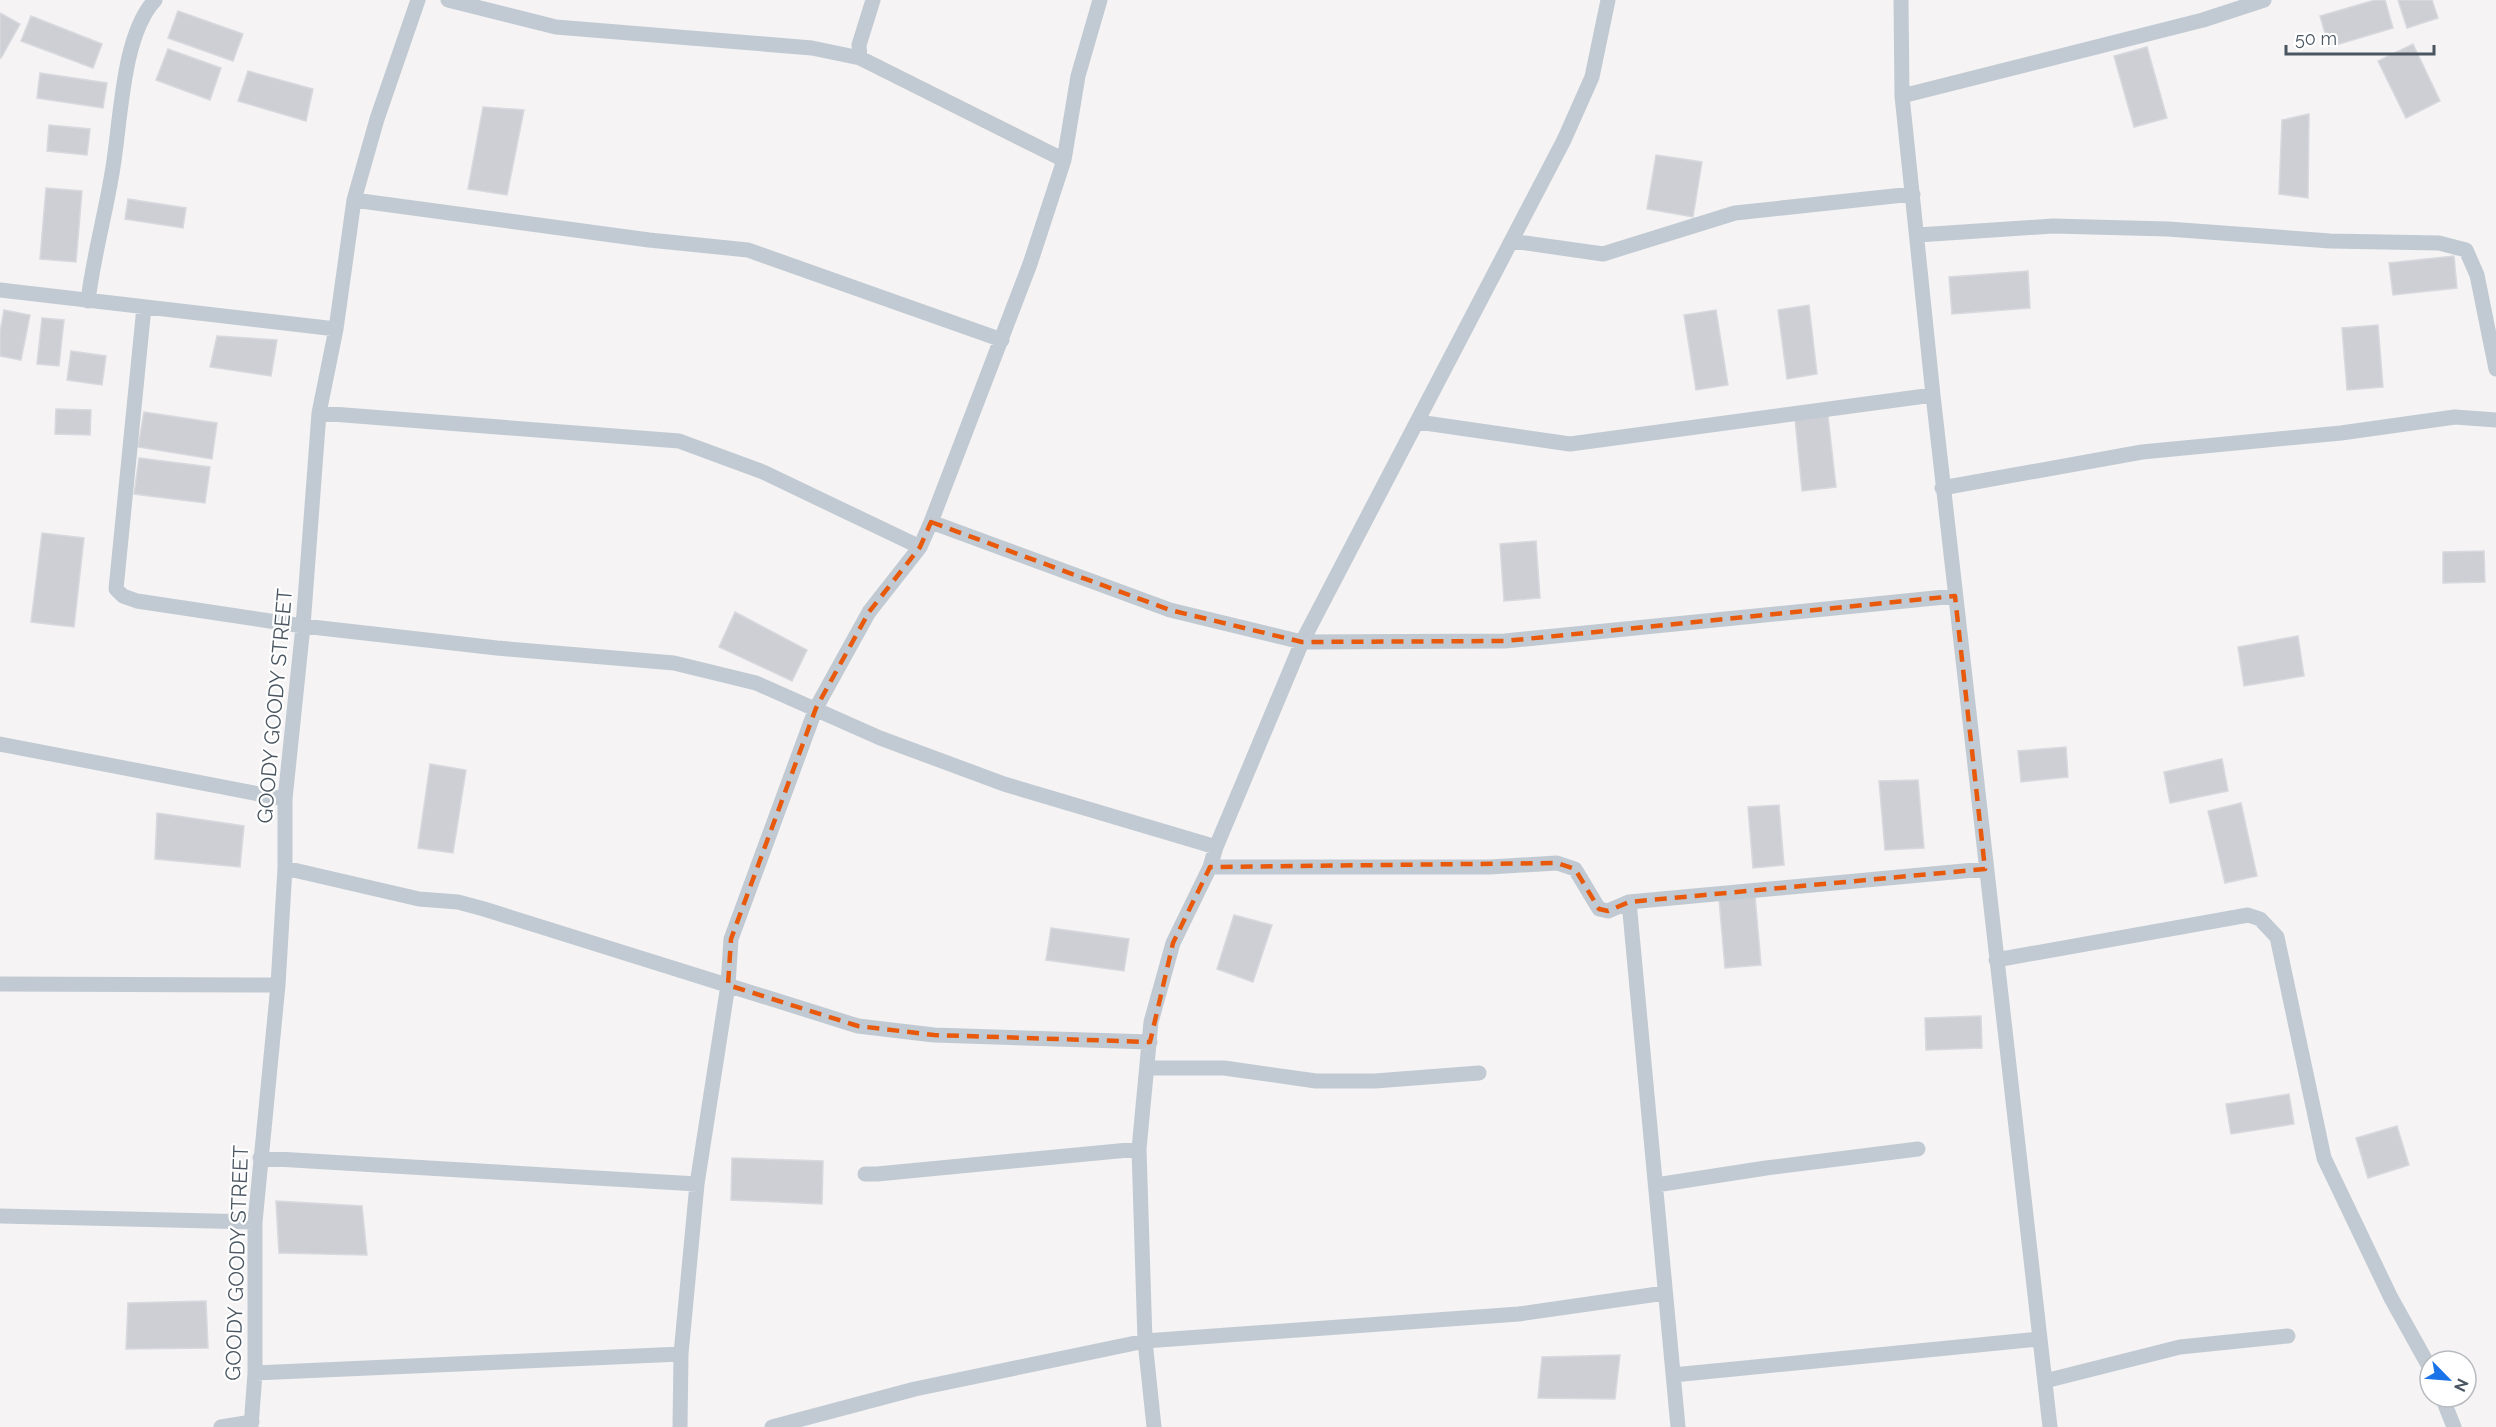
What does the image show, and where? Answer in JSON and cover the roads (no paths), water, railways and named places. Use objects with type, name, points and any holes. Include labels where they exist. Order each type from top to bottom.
[{"type":"street","points":[[88,301],[91,274],[112,174],[129,56],[137,28],[155,0]]},
{"type":"street","name":"GOODY GOODY STREET","points":[[251,1425],[255,1373],[255,1222],[278,985],[285,868],[285,799],[303,626],[319,413],[336,329],[354,200],[377,119],[418,0]]},
{"type":"street","points":[[448,0],[556,27],[812,48],[860,58],[1064,160]]},
{"type":"street","points":[[860,58],[859,45],[873,0]]},
{"type":"street","points":[[680,1427],[681,1354],[697,1184],[728,985],[731,939],[816,708],[869,612],[920,547],[931,522],[1030,264],[1064,160],[1078,75],[1100,0]]},
{"type":"street","points":[[1154,1427],[1145,1341],[1139,1149],[1151,1022],[1173,943],[1210,867],[1216,847],[1302,642],[1564,140],[1592,77],[1608,0]]},
{"type":"street","points":[[1901,0],[1902,96],[1918,235],[1932,395],[2050,1427]]},
{"type":"street","points":[[1902,96],[2203,20],[2264,0]]},
{"type":"street","points":[[1512,241],[1603,254],[1735,213],[1913,194]]},
{"type":"street","points":[[354,200],[649,240],[748,250],[1002,340]]},
{"type":"street","points":[[1918,235],[2053,226],[2168,229],[2330,241],[2439,243],[2455,246],[2466,250],[2477,276],[2496,369]]},
{"type":"street","points":[[0,290],[336,329]]},
{"type":"street","points":[[144,307],[116,589],[123,596],[137,601],[303,626],[497,648],[674,663],[756,683],[880,738],[1004,784],[1216,847]]},
{"type":"street","points":[[1418,422],[1570,444],[1932,395]]},
{"type":"street","points":[[319,413],[679,441],[763,472],[920,547]]},
{"type":"street","points":[[1942,488],[2142,452],[2341,433],[2455,417],[2496,420]]},
{"type":"street","points":[[931,522],[1170,610],[1302,642],[1506,640],[1955,596]]},
{"type":"street","points":[[0,744],[285,799]]},
{"type":"street","points":[[1210,867],[1490,867],[1557,862],[1575,869],[1599,909],[1608,910],[1629,902],[1985,869]]},
{"type":"street","points":[[285,868],[419,899],[459,902],[858,1026],[934,1035],[1150,1042]]},
{"type":"street","points":[[1629,902],[1678,1427]]},
{"type":"street","points":[[1996,960],[2248,915],[2260,919],[2277,937],[2324,1158],[2391,1298],[2419,1349]]},
{"type":"street","points":[[0,984],[278,985]]},
{"type":"street","points":[[1147,1068],[1224,1068],[1316,1081],[1375,1081],[1479,1073]]},
{"type":"street","points":[[865,1174],[1139,1149]]},
{"type":"street","points":[[1656,1185],[1766,1168],[1918,1149]]},
{"type":"street","points":[[260,1158],[697,1184]]},
{"type":"street","points":[[0,1216],[255,1222]]},
{"type":"street","points":[[772,1427],[915,1389],[1145,1341],[1519,1314],[1665,1293]]},
{"type":"street","points":[[2045,1381],[2180,1347],[2288,1336]]},
{"type":"street","points":[[1673,1376],[2040,1339]]},
{"type":"street","points":[[255,1373],[681,1354]]},
{"type":"street","points":[[2447,1409],[2454,1427]]},
{"type":"street","points":[[221,1427],[251,1425]]}]
